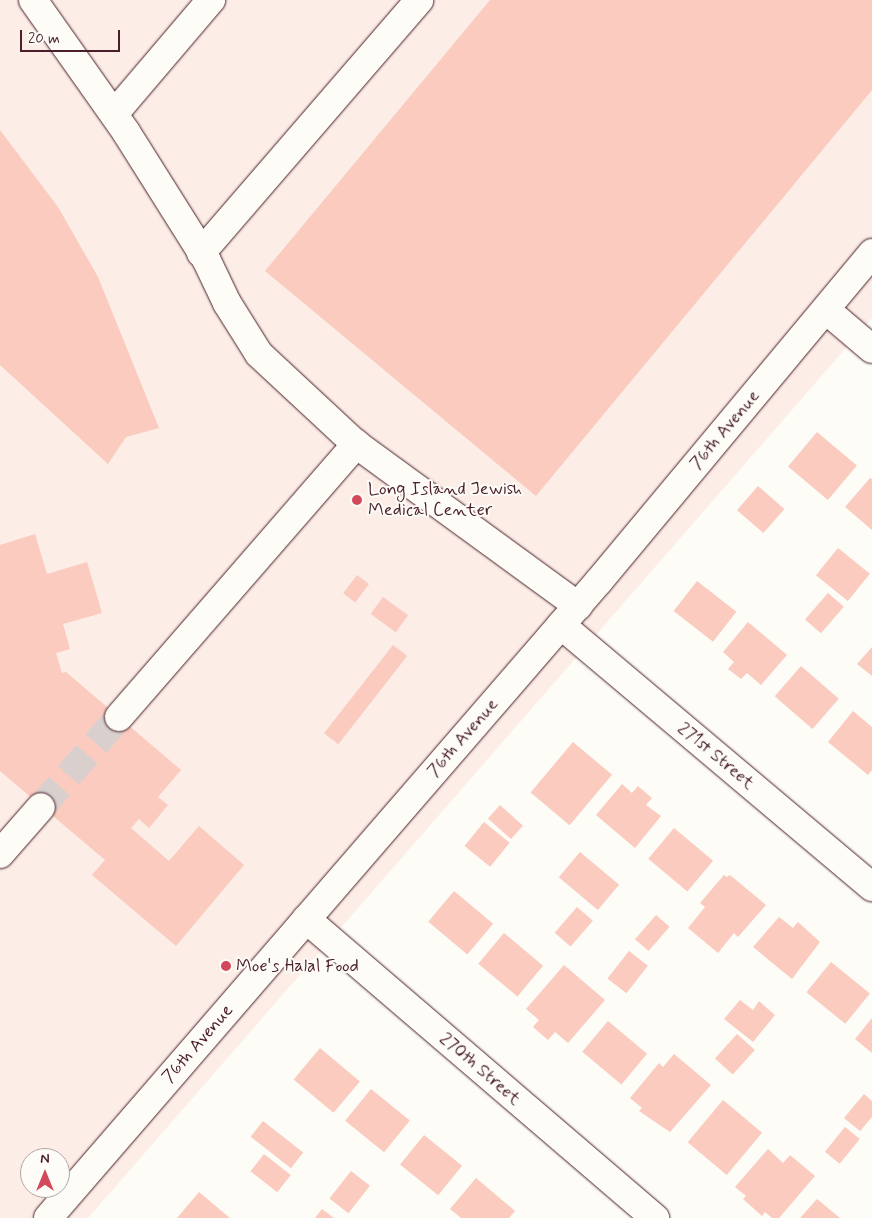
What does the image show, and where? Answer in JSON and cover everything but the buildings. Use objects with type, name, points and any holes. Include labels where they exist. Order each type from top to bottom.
[{"type":"street","name":"271st Street","points":[[34,0],[114,114],[201,253],[259,354],[356,444],[569,615],[872,886]]},
{"type":"street","points":[[114,114],[211,0]]},
{"type":"street","points":[[201,253],[419,0]]},
{"type":"street","name":"76th Avenue","points":[[48,1218],[569,615],[872,253]]},
{"type":"street","points":[[826,310],[872,349]]},
{"type":"street","points":[[119,717],[356,444]]},
{"type":"street","points":[[0,854],[41,807]]},
{"type":"street","name":"270th Street","points":[[306,920],[655,1218]]},
{"type":"shaded area","name":"Long Island Jewish Medical Center","points":[[0,0],[872,0],[872,318],[88,1218],[0,1218]]},
{"type":"tunnel","points":[[41,807],[119,717]]},
{"type":"place","name":"Long Island Jewish Medical Center","points":[[357,500]]},
{"type":"place","name":"Moe's Halal Food","points":[[226,966]]}]
